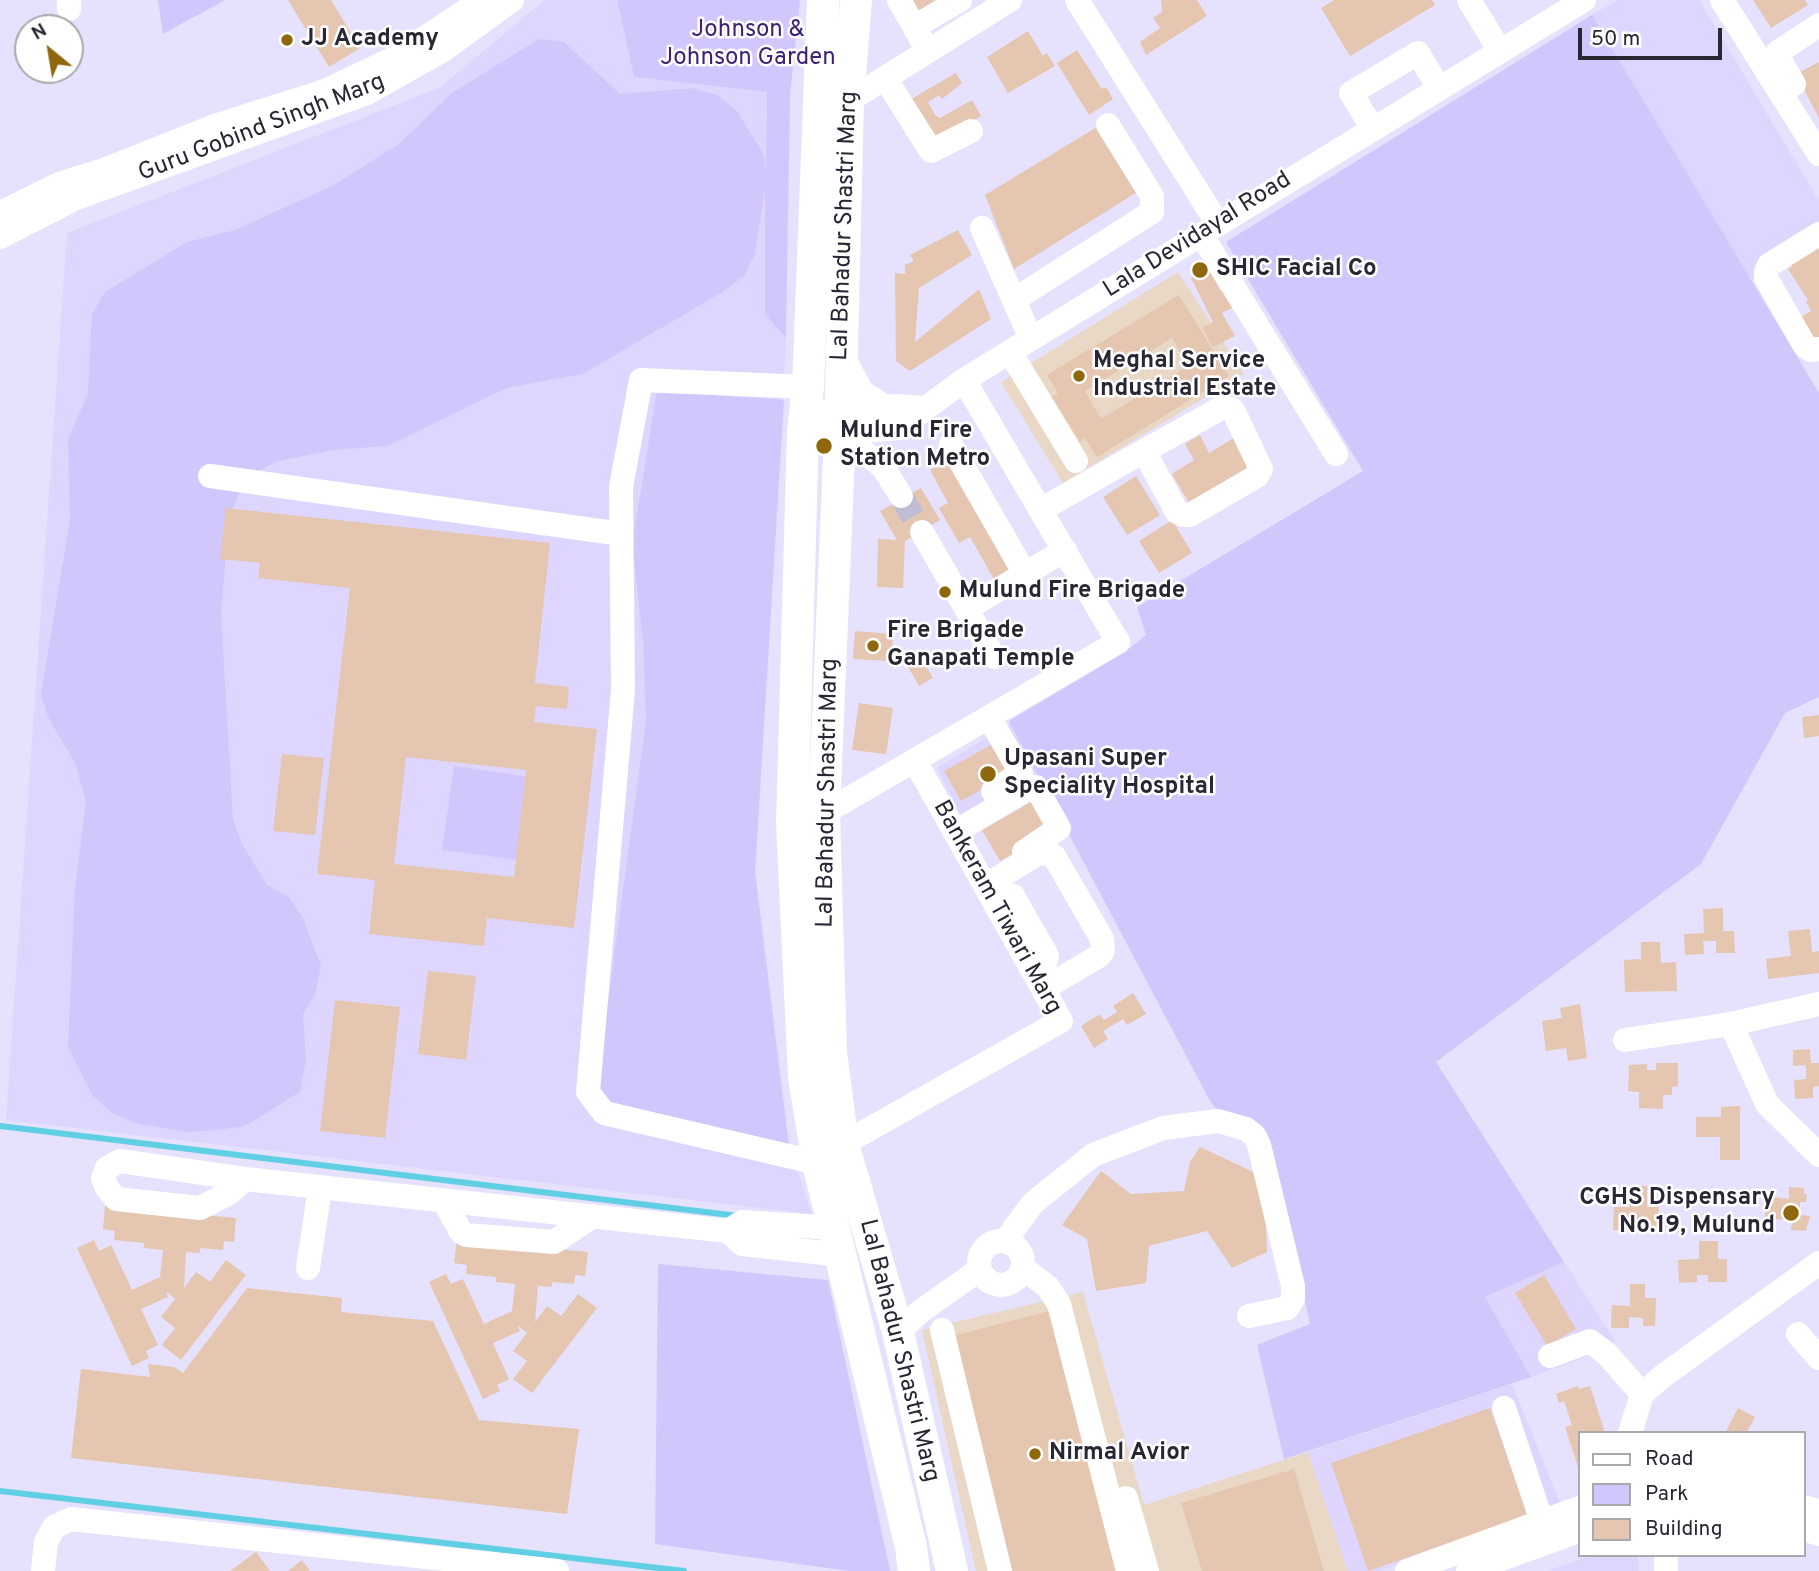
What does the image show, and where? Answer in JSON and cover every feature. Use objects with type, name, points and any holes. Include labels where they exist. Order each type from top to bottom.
[{"type":"main road","name":"Lal Bahadur Shastri Marg","points":[[823,0],[805,411],[792,824],[804,1077],[818,1163],[911,1547],[914,1571]]},
{"type":"main road","name":"Lal Bahadur Shastri Marg","points":[[856,0],[848,101],[842,362],[824,813],[831,1052],[843,1143],[898,1332],[952,1571]]},
{"type":"main road","points":[[842,362],[859,395],[878,407]]},
{"type":"street","name":"Guru Gobind Singh Marg","points":[[0,237],[67,192],[215,126],[325,91],[394,58],[482,0]]},
{"type":"street","name":"Guru Gobind Singh Marg","points":[[0,213],[367,93],[443,50],[512,0]]},
{"type":"street","points":[[899,0],[928,51]]},
{"type":"street","points":[[914,27],[960,0]]},
{"type":"street","points":[[848,101],[1010,0]]},
{"type":"street","points":[[1077,0],[1336,454]]},
{"type":"street","points":[[1469,0],[1500,51]]},
{"type":"street","name":"Lala Devidayal Road","points":[[621,534],[621,487],[640,380],[805,411],[840,421],[899,428],[964,380],[1584,0]]},
{"type":"street","points":[[1722,0],[1783,82],[1816,136]]},
{"type":"street","points":[[1783,82],[1778,52],[1819,25]]},
{"type":"street","points":[[1373,129],[1351,93],[1418,53],[1439,89]]},
{"type":"street","points":[[885,78],[931,151],[971,131]]},
{"type":"street","points":[[1014,300],[1152,212],[1152,197],[1108,125]]},
{"type":"street","points":[[982,228],[1014,300],[1021,345],[1076,460]]},
{"type":"street","points":[[1819,234],[1769,265],[1766,271],[1766,278],[1805,346],[1811,350],[1819,349]]},
{"type":"street","points":[[792,824],[824,813],[927,763],[1118,642],[964,380]]},
{"type":"street","points":[[901,496],[884,467],[840,421],[878,407],[923,408]]},
{"type":"street","points":[[1042,509],[1144,451],[1223,407],[1229,407],[1261,469],[1246,482],[1190,514],[1183,515],[1177,512],[1144,451]]},
{"type":"street","points":[[951,445],[1025,573]]},
{"type":"street","points":[[209,476],[621,534],[623,690],[588,1093],[604,1113],[818,1163]]},
{"type":"street","points":[[922,532],[994,657]]},
{"type":"street","points":[[966,609],[1065,550]]},
{"type":"street","points":[[955,822],[1021,773],[993,723]]},
{"type":"street","name":"Bankeram Tiwari Marg","points":[[843,1143],[1061,1021],[1041,978],[955,822],[927,763]]},
{"type":"street","points":[[955,822],[1034,787],[1038,789],[1059,825],[1057,832],[989,887]]},
{"type":"street","points":[[989,887],[1037,855],[1049,853],[1054,856],[1102,939],[1102,951],[1041,978]]},
{"type":"street","points":[[1625,1040],[1731,1024],[1819,1004]]},
{"type":"street","points":[[1731,1024],[1767,1104],[1819,1155]]},
{"type":"street","points":[[1005,1241],[1033,1203],[1093,1155],[1163,1128],[1218,1121],[1237,1126],[1254,1135],[1259,1145],[1293,1286],[1293,1299],[1287,1308],[1249,1317]]},
{"type":"street","points":[[245,1179],[231,1192],[200,1208],[117,1199],[107,1188],[103,1178],[107,1168],[120,1161],[320,1188],[728,1231],[742,1244],[838,1242]]},
{"type":"street","points":[[308,1268],[320,1188]]},
{"type":"street","points":[[1005,1241],[1018,1248],[1024,1261],[1015,1280],[1002,1286],[988,1281],[979,1270],[978,1262],[984,1248],[1005,1241]]},
{"type":"street","points":[[1631,1431],[1642,1394],[1819,1263]]},
{"type":"street","points":[[1023,1268],[1048,1287],[1059,1304],[1128,1571]]},
{"type":"street","points":[[898,1332],[921,1311],[979,1270]]},
{"type":"street","points":[[942,1331],[1000,1571]]},
{"type":"street","points":[[1798,1334],[1819,1358]]},
{"type":"street","points":[[1550,1356],[1590,1341],[1607,1354],[1642,1394]]},
{"type":"street","points":[[1504,1408],[1542,1522]]},
{"type":"street","points":[[1103,1475],[1125,1497],[1147,1571]]},
{"type":"street","points":[[1407,1571],[1577,1509]]},
{"type":"street","points":[[43,1571],[46,1542],[54,1527],[71,1519],[440,1564],[558,1571]]},
{"type":"street","points":[[1468,1571],[1577,1532]]},
{"type":"shaded area","points":[[545,0],[617,0],[634,77],[767,92],[765,314],[786,338],[755,872],[789,1146],[812,1214],[6,1120],[67,233],[439,88]]},
{"type":"shaded area","points":[[1617,0],[1699,0],[1819,201],[1819,239],[1750,280],[1592,15]]},
{"type":"shaded area","name":"Meghal Service Industrial Estate","points":[[1178,272],[1244,374],[1063,483],[1001,382]]},
{"type":"shaded area","name":"Upasani Super Speciality Hospital","points":[[1010,723],[1040,780],[962,817],[937,768]]},
{"type":"shaded area","points":[[1564,1262],[1616,1342],[1596,1353],[1531,1377],[1485,1297]]},
{"type":"shaded area","points":[[1083,1292],[1144,1505],[1308,1452],[1348,1571],[976,1571],[922,1330]]},
{"type":"shaded area","points":[[1512,1384],[1562,1508],[1379,1571],[1348,1571],[1308,1452]]},
{"type":"shaded area","points":[[1587,1557],[1638,1557],[1638,1571],[1547,1571]]},
{"type":"green space","points":[[158,0],[225,0],[163,34]]},
{"type":"green space","name":"Johnson & Johnson Garden","points":[[617,0],[800,0],[790,95],[786,338],[765,314],[765,189],[755,254],[744,276],[724,291],[583,374],[506,388],[388,446],[332,450],[278,461],[256,472],[240,492],[229,517],[221,613],[233,819],[242,844],[267,885],[289,897],[303,918],[321,966],[315,994],[303,1015],[306,1059],[300,1092],[245,1126],[217,1130],[188,1132],[138,1124],[112,1113],[92,1095],[68,1047],[75,888],[86,801],[75,763],[49,719],[41,695],[70,519],[68,440],[88,393],[92,314],[105,292],[187,242],[235,230],[334,185],[399,144],[452,93],[539,39],[564,42],[620,94],[691,88],[717,95],[736,110],[763,153],[766,167],[767,92],[634,77]]},
{"type":"green space","points":[[1592,15],[1819,393],[1819,697],[1785,713],[1701,864],[1436,1062],[1564,1262],[1485,1297],[1531,1377],[1284,1459],[1257,1345],[1310,1324],[1267,1132],[1250,1123],[1225,1123],[1209,1099],[1009,721],[1125,652],[1146,635],[1137,607],[1363,471],[1226,242]]},
{"type":"green space","points":[[657,391],[784,400],[755,872],[789,1146],[595,1098],[646,720],[643,640],[632,545]]},
{"type":"green space","points":[[454,766],[531,777],[519,860],[442,850]]},
{"type":"green space","points":[[658,1264],[828,1280],[890,1571],[849,1571],[655,1544]]},
{"type":"building","points":[[288,0],[331,0],[360,48],[329,67]]},
{"type":"building","points":[[905,0],[953,0],[917,21]]},
{"type":"building","points":[[1161,0],[1197,0],[1207,16],[1146,55],[1140,42],[1160,28],[1153,18],[1162,12]]},
{"type":"building","points":[[1334,0],[1432,0],[1435,5],[1350,56],[1321,8]]},
{"type":"building","points":[[1753,0],[1805,0],[1808,5],[1771,28]]},
{"type":"building","points":[[1028,31],[1043,56],[1047,53],[1055,66],[1008,93],[987,57]]},
{"type":"building","points":[[1077,50],[1102,89],[1106,87],[1113,99],[1089,115],[1057,63]]},
{"type":"building","points":[[1819,62],[1819,118],[1796,74]]},
{"type":"building","points":[[956,73],[962,83],[942,99],[939,95],[928,102],[935,115],[940,118],[972,100],[981,116],[931,145],[906,102]]},
{"type":"building","points":[[1102,124],[1142,189],[1014,269],[985,195]]},
{"type":"building","points":[[958,230],[972,255],[919,288],[915,342],[979,289],[991,319],[910,371],[896,361],[895,273],[905,274],[905,265],[914,261],[910,255]]},
{"type":"building","points":[[1819,245],[1819,345],[1801,317],[1811,311],[1806,302],[1808,300],[1788,269],[1792,267],[1789,263]]},
{"type":"building","points":[[1209,269],[1220,290],[1230,285],[1239,304],[1222,313],[1235,336],[1213,347],[1202,328],[1213,322],[1191,278]]},
{"type":"building","name":"Meghal Service Industrial Estate","points":[[1179,295],[1229,376],[1097,457],[1085,438],[1080,442],[1052,397],[1058,393],[1047,375]],"holes":[[[1172,338],[1188,366],[1101,419],[1085,391]]]},
{"type":"building","points":[[1200,435],[1209,453],[1237,436],[1253,466],[1189,503],[1172,474],[1194,460],[1185,444]]},
{"type":"building","points":[[955,456],[1019,571],[996,583],[970,537],[959,543],[939,508],[948,503],[930,470]]},
{"type":"building","points":[[1136,476],[1160,515],[1127,535],[1103,497]]},
{"type":"building","points":[[921,488],[940,520],[905,541],[903,588],[877,587],[878,539],[897,540],[880,511]]},
{"type":"building","points":[[226,508],[550,543],[535,683],[569,687],[567,709],[536,706],[534,722],[597,729],[574,928],[487,918],[484,946],[369,934],[375,880],[317,874],[350,588],[258,578],[260,563],[220,559]],"holes":[[[406,757],[526,770],[514,877],[394,864]]]},
{"type":"building","points":[[1172,520],[1192,553],[1159,573],[1139,541]]},
{"type":"building","name":"Fire Brigade Ganapati Temple","points":[[855,631],[893,634],[891,661],[853,659]]},
{"type":"building","points":[[922,659],[933,678],[919,686],[908,667]]},
{"type":"building","points":[[859,703],[893,708],[886,754],[852,750]]},
{"type":"building","points":[[1819,715],[1819,736],[1804,738],[1802,717]]},
{"type":"building","points":[[1000,740],[1017,770],[961,801],[944,771]]},
{"type":"building","points":[[282,754],[324,758],[315,835],[273,831]]},
{"type":"building","points":[[1038,798],[1057,828],[1000,861],[982,830]]},
{"type":"building","points":[[1723,908],[1723,931],[1734,931],[1735,953],[1716,953],[1716,941],[1703,941],[1704,954],[1685,955],[1684,934],[1704,933],[1703,909]]},
{"type":"building","points":[[1810,929],[1812,952],[1819,951],[1819,973],[1768,979],[1766,959],[1791,956],[1788,931]]},
{"type":"building","points":[[1641,942],[1660,942],[1661,963],[1676,962],[1677,991],[1625,992],[1624,960],[1641,959]]},
{"type":"building","points":[[428,971],[476,976],[466,1060],[418,1054]]},
{"type":"building","points":[[1133,993],[1146,1014],[1127,1025],[1123,1019],[1103,1031],[1108,1039],[1094,1048],[1081,1026],[1100,1014],[1104,1020],[1117,1012],[1113,1006]]},
{"type":"building","points":[[335,1000],[400,1007],[385,1138],[320,1131]]},
{"type":"building","points":[[1580,1004],[1587,1058],[1568,1061],[1566,1048],[1546,1051],[1542,1021],[1562,1018],[1560,1008]]},
{"type":"building","points":[[1810,1049],[1811,1063],[1819,1063],[1819,1086],[1813,1087],[1813,1098],[1795,1099],[1794,1080],[1806,1079],[1806,1065],[1793,1066],[1793,1050]]},
{"type":"building","points":[[1656,1063],[1678,1063],[1678,1086],[1672,1087],[1672,1095],[1663,1095],[1663,1109],[1639,1108],[1639,1092],[1628,1091],[1629,1065],[1647,1064],[1647,1070],[1656,1070]]},
{"type":"building","points":[[1740,1106],[1740,1160],[1720,1160],[1720,1137],[1696,1137],[1696,1117],[1721,1117],[1721,1107]]},
{"type":"building","points":[[1200,1147],[1264,1177],[1267,1252],[1232,1268],[1207,1231],[1149,1246],[1146,1283],[1096,1291],[1087,1239],[1062,1225],[1101,1171],[1131,1194],[1184,1191],[1190,1162]]},
{"type":"building","points":[[1630,1186],[1647,1186],[1647,1207],[1659,1207],[1658,1231],[1642,1231],[1643,1221],[1632,1221],[1632,1231],[1613,1230],[1614,1207],[1629,1207]]},
{"type":"building","points":[[1789,1187],[1804,1188],[1804,1194],[1807,1194],[1806,1202],[1800,1202],[1800,1215],[1810,1216],[1806,1231],[1791,1230],[1792,1220],[1765,1219],[1766,1196],[1789,1199]]},
{"type":"building","points":[[105,1206],[236,1218],[234,1242],[224,1241],[223,1250],[200,1248],[200,1253],[186,1252],[184,1288],[196,1272],[210,1282],[226,1260],[246,1275],[181,1360],[162,1345],[175,1328],[161,1317],[175,1299],[166,1291],[168,1297],[141,1309],[158,1345],[146,1351],[149,1358],[132,1366],[77,1248],[94,1240],[99,1251],[111,1245],[132,1290],[160,1277],[163,1250],[144,1248],[144,1243],[114,1240],[115,1231],[103,1229]]},
{"type":"building","points":[[457,1240],[588,1252],[585,1276],[575,1275],[574,1284],[552,1282],[552,1287],[538,1286],[535,1322],[547,1306],[561,1316],[578,1294],[597,1308],[532,1393],[513,1379],[527,1361],[513,1351],[527,1333],[517,1325],[520,1331],[493,1343],[509,1379],[497,1385],[500,1391],[483,1399],[429,1282],[446,1274],[451,1284],[463,1279],[484,1324],[512,1311],[515,1284],[496,1282],[496,1277],[466,1274],[467,1265],[454,1263]]},
{"type":"building","points":[[1699,1241],[1718,1241],[1718,1259],[1727,1259],[1727,1282],[1708,1282],[1708,1275],[1697,1275],[1697,1282],[1679,1283],[1678,1260],[1699,1259]]},
{"type":"building","points":[[1544,1275],[1576,1329],[1547,1346],[1515,1293]]},
{"type":"building","points":[[1630,1284],[1645,1284],[1645,1298],[1656,1298],[1655,1326],[1643,1326],[1643,1318],[1629,1317],[1629,1328],[1611,1328],[1612,1305],[1630,1306]]},
{"type":"building","points":[[247,1288],[342,1298],[341,1312],[433,1321],[479,1420],[579,1429],[567,1514],[71,1458],[81,1369],[150,1377],[148,1364],[174,1367],[183,1373]]},
{"type":"building","name":"Nirmal Avior","points":[[1053,1310],[1120,1571],[1009,1571],[949,1337]]},
{"type":"building","points":[[1578,1386],[1579,1389],[1590,1386],[1604,1431],[1577,1431],[1577,1464],[1565,1427],[1572,1425],[1564,1401],[1559,1403],[1556,1394]]},
{"type":"building","points":[[1490,1408],[1528,1516],[1368,1571],[1331,1463]]},
{"type":"building","points":[[1738,1408],[1755,1417],[1747,1431],[1726,1431]]},
{"type":"building","points":[[1294,1469],[1324,1571],[1202,1571],[1181,1503]]},
{"type":"building","points":[[256,1552],[270,1571],[230,1571]]},
{"type":"building","points":[[302,1560],[310,1571],[288,1571]]},
{"type":"waterway","points":[[0,1126],[738,1216]]},
{"type":"waterway","points":[[0,1491],[684,1571]]},
{"type":"tunnel","points":[[901,496],[922,532]]},
{"type":"place","name":"JJ Academy","points":[[287,40]]},
{"type":"place","name":"SHIC Facial Co","points":[[1200,270]]},
{"type":"place","name":"Meghal Service Industrial Estate","points":[[1079,376]]},
{"type":"place","name":"Mulund Fire Station Metro","points":[[824,446]]},
{"type":"place","name":"Mulund Fire Brigade","points":[[945,592]]},
{"type":"place","name":"Fire Brigade Ganapati Temple","points":[[873,646]]},
{"type":"place","name":"Upasani Super Speciality Hospital","points":[[988,774]]},
{"type":"place","name":"CGHS Dispensary No.19, Mulund","points":[[1791,1213]]},
{"type":"place","name":"Nirmal Avior","points":[[1035,1454]]}]
